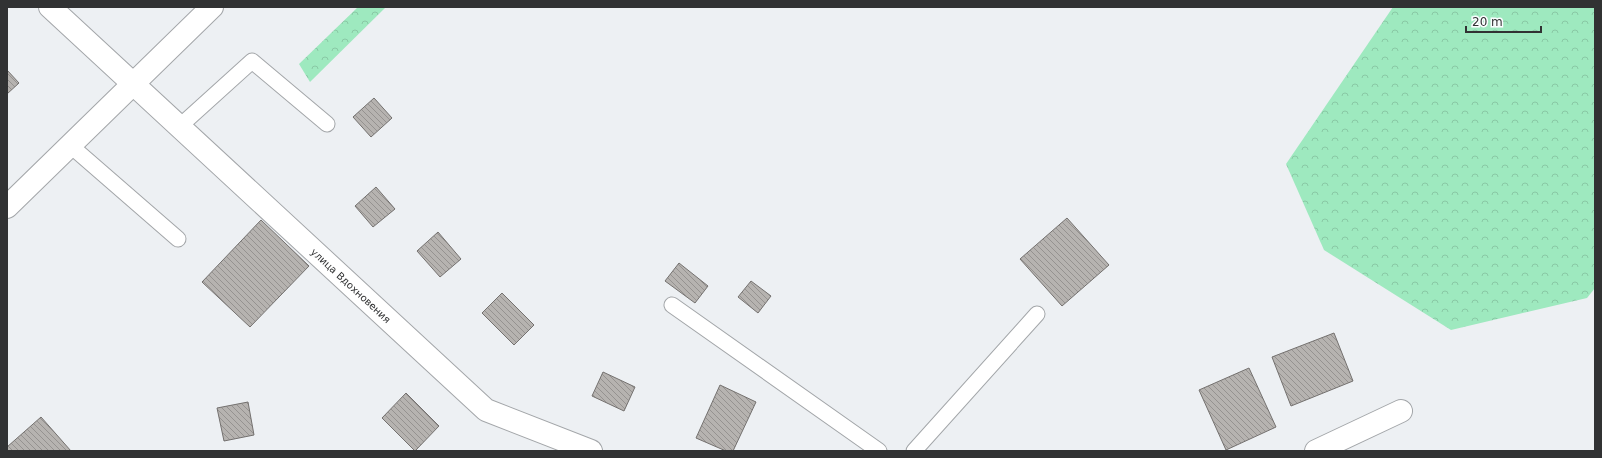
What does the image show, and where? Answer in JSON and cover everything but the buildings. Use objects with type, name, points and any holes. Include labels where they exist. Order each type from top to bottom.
[{"type":"street","name":"улица Вдохновения","points":[[50,7],[486,410],[591,451]]},
{"type":"street","points":[[7,207],[134,85],[212,7]]},
{"type":"street","points":[[1316,451],[1401,411]]},
{"type":"lane","points":[[179,127],[252,61],[327,124]]},
{"type":"lane","points":[[70,146],[178,239]]},
{"type":"lane","points":[[672,305],[879,451]]},
{"type":"lane","points":[[914,451],[1037,314]]},
{"type":"green space","points":[[358,7],[386,7],[310,82],[299,64]]},
{"type":"green space","points":[[1393,7],[1595,7],[1595,288],[1587,298],[1451,330],[1324,250],[1286,164]]}]
